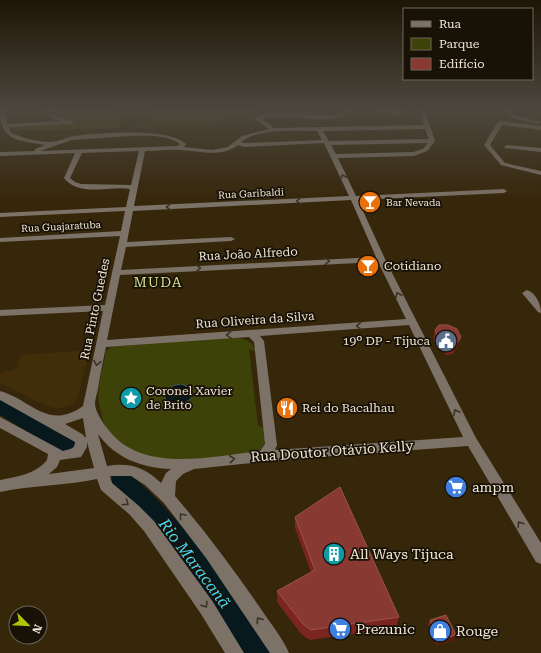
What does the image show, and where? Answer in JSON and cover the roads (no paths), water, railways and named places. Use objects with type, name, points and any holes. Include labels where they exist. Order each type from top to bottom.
[{"type":"street","points":[[35,140],[79,152]]},
{"type":"street","points":[[29,153],[65,140]]},
{"type":"street","points":[[178,140],[182,144],[179,148]]},
{"type":"street","points":[[0,154],[179,148],[212,152],[230,148],[240,140]]},
{"type":"street","points":[[490,140],[488,147],[502,164],[541,173]]},
{"type":"street","points":[[237,142],[244,145],[327,142],[432,141]]},
{"type":"street","points":[[334,156],[414,154],[425,150],[432,141]]},
{"type":"street","points":[[327,142],[381,259],[471,441],[541,557]]},
{"type":"street","points":[[507,147],[541,150]]},
{"type":"street","name":"Rua Pinto Guedes","points":[[142,149],[88,406],[90,429],[105,484],[150,526],[207,608],[235,653]]},
{"type":"street","points":[[79,152],[67,178],[72,183],[91,187],[125,186],[135,188]]},
{"type":"street","name":"Rua Garibaldi","points":[[0,215],[504,191]]},
{"type":"street","name":"Rua Guajaratuba","points":[[0,240],[124,233]]},
{"type":"street","points":[[122,245],[231,239]]},
{"type":"street","name":"Rua João Alfredo","points":[[117,272],[381,259]]},
{"type":"street","points":[[527,293],[541,310]]},
{"type":"street","points":[[0,313],[108,308]]},
{"type":"street","name":"Rua Oliveira da Silva","points":[[101,344],[412,322]]},
{"type":"street","points":[[252,334],[259,341],[271,445],[264,456]]},
{"type":"street","points":[[0,395],[78,437],[82,441],[80,449],[72,455],[62,456],[54,453],[0,422]]},
{"type":"street","points":[[41,418],[54,421],[64,420],[78,415],[88,406],[103,434],[121,451],[150,461],[193,464]]},
{"type":"street","name":"Rua Doutor Otávio Kelly","points":[[193,464],[264,456],[471,441]]},
{"type":"street","points":[[0,486],[19,481],[50,467],[54,462],[54,453]]},
{"type":"street","points":[[168,498],[167,486],[170,478],[180,469],[193,464]]},
{"type":"street","points":[[19,481],[102,474],[123,470],[135,471],[146,477],[168,498],[202,542],[280,653]]},
{"type":"waterway","name":"Rio Maracanã","points":[[0,406],[71,448]]},
{"type":"waterway","name":"Rio Maracanã","points":[[122,480],[156,512],[239,622],[259,653]]},
{"type":"place","name":"Bar Nevada","points":[[370,202]]},
{"type":"place","name":"Cotidiano","points":[[368,266]]},
{"type":"place","name":"19º DP - Tijuca","points":[[446,341]]},
{"type":"place","name":"Coronel Xavier de Brito","points":[[131,398]]},
{"type":"place","name":"Rei do Bacalhau","points":[[287,408]]},
{"type":"place","name":"ampm","points":[[456,487]]},
{"type":"place","name":"All Ways Tijuca","points":[[334,554]]},
{"type":"place","name":"Prezunic","points":[[340,629]]},
{"type":"place","name":"Rouge","points":[[440,631]]},
{"type":"district","name":"MUDA","points":[[158,282]]}]
